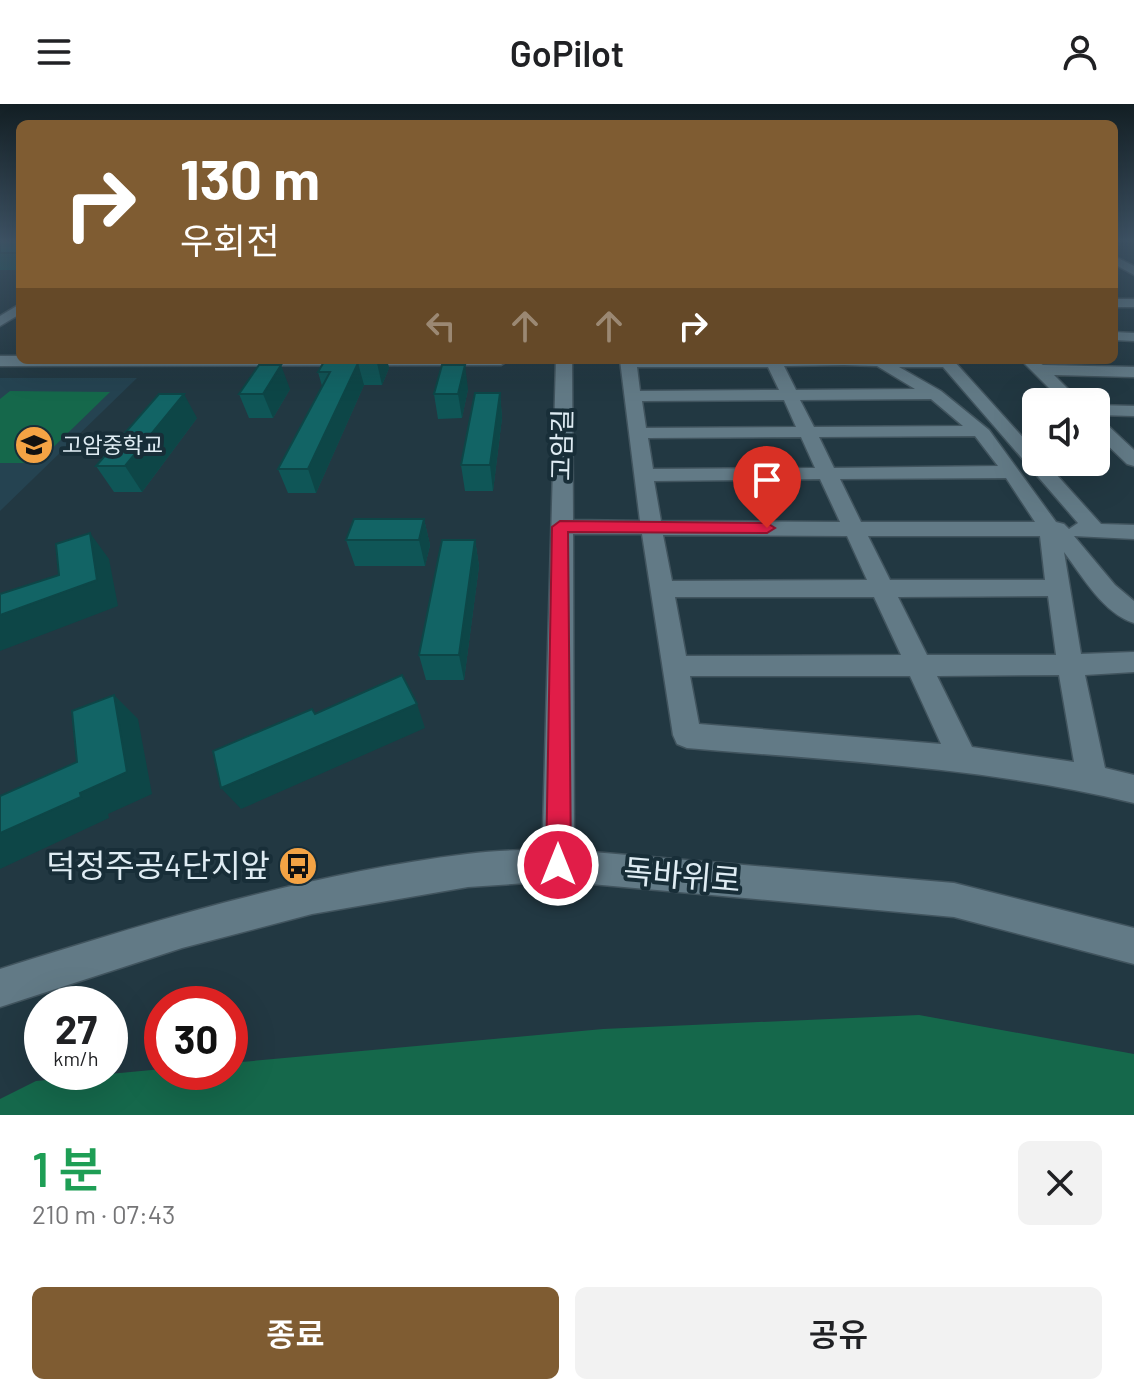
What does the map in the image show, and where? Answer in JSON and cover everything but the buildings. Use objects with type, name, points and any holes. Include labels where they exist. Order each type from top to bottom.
[{"type":"street","name":"고암길","points":[[558,865],[564,364]]},
{"type":"street","points":[[628,364],[651,527],[687,735],[963,759],[1092,779],[1134,789]]},
{"type":"street","points":[[775,364],[963,759]]},
{"type":"street","points":[[883,364],[935,394],[979,431],[1053,529],[1107,591],[1134,614]]},
{"type":"street","points":[[949,364],[1095,530]]},
{"type":"street","points":[[1033,365],[1134,372]]},
{"type":"street","points":[[1033,365],[1058,388]]},
{"type":"street","points":[[633,396],[935,394]]},
{"type":"street","points":[[1110,410],[1134,411]]},
{"type":"street","points":[[638,433],[979,431]]},
{"type":"street","points":[[1110,437],[1134,460]]},
{"type":"street","points":[[644,475],[1012,472]]},
{"type":"street","points":[[560,527],[1134,532]]},
{"type":"street","points":[[1053,529],[1057,588],[1092,779]]},
{"type":"street","points":[[661,589],[1057,588]]},
{"type":"street","points":[[675,666],[919,668],[1134,662]]},
{"type":"street","name":"독바위로","points":[[0,988],[182,930],[312,897],[468,870],[558,865],[954,900],[1134,946]]},
{"type":"shaded area","name":"고암중학교","points":[[0,378],[137,378],[0,511]]},
{"type":"green space","points":[[10,391],[110,392],[37,463],[0,463],[0,399]]},
{"type":"green space","points":[[919,1015],[1134,1054],[1134,1115],[0,1115],[0,1099],[24,1087],[24,1090],[128,1090],[128,1072],[144,1071],[144,1090],[248,1090],[248,1061],[603,1029]]},
{"type":"place","name":"고암중학교","points":[[34,445]]},
{"type":"place","name":"덕정주공4단지앞","points":[[298,866]]},
{"type":"route","points":[[558,865],[560,527],[767,528]]}]
